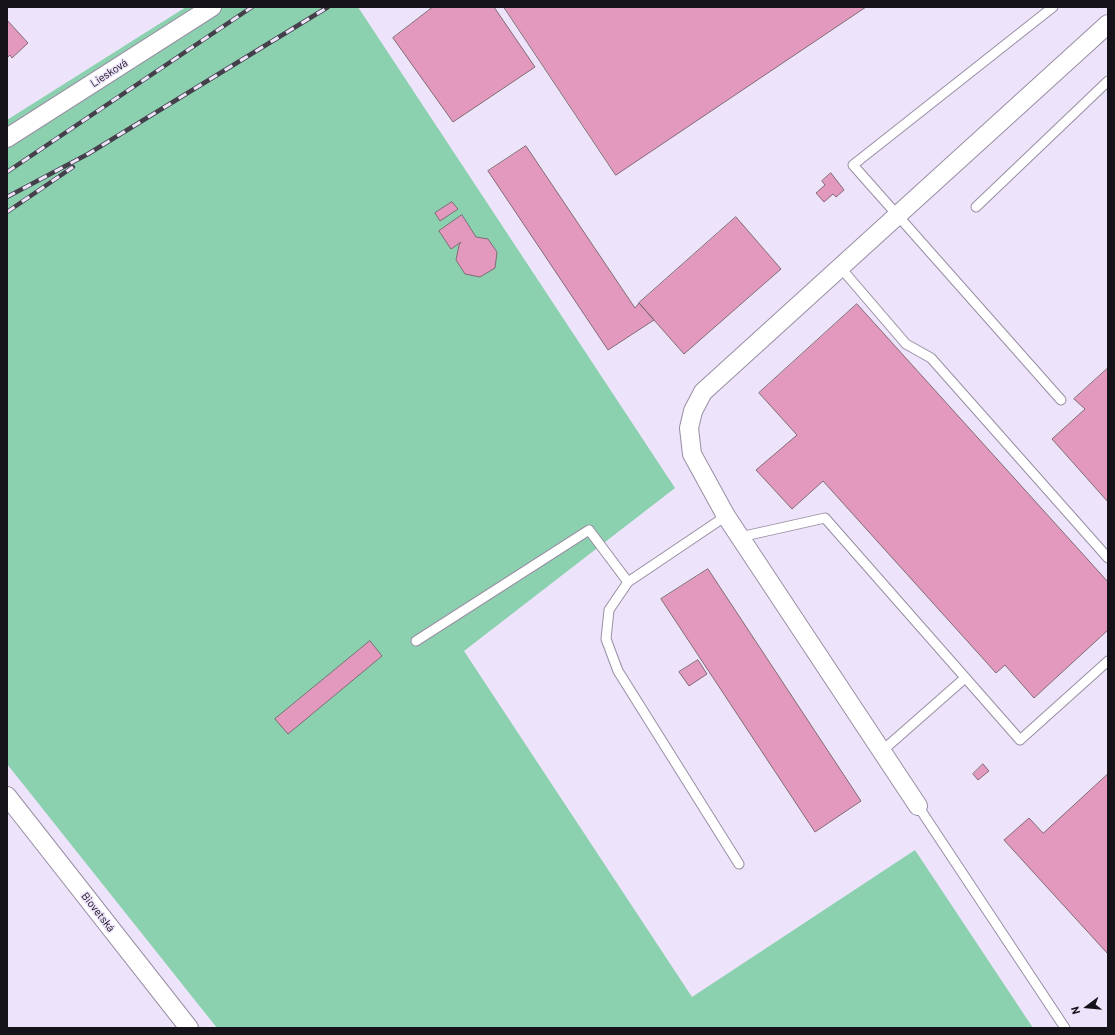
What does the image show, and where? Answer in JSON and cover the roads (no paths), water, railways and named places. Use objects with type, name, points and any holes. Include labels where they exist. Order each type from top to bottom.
[{"type":"street","name":"Liesková","points":[[7,138],[212,7]]},
{"type":"street","points":[[918,806],[726,516],[692,454],[689,428],[692,411],[702,392],[1108,24]]},
{"type":"street","name":"Biovetská","points":[[7,796],[189,1028]]},
{"type":"lane","points":[[1053,7],[852,165],[1061,400]]},
{"type":"lane","points":[[976,207],[1108,81]]},
{"type":"lane","points":[[840,267],[906,344],[931,358],[1108,558]]},
{"type":"lane","points":[[726,516],[628,582],[609,610],[606,639],[618,671],[739,864]]},
{"type":"lane","points":[[740,537],[825,518],[1020,740],[1108,661]]},
{"type":"lane","points":[[416,641],[589,530],[628,582]]},
{"type":"lane","points":[[882,751],[965,678]]},
{"type":"lane","points":[[918,806],[1065,1028]]},
{"type":"railway","points":[[7,172],[252,7]]},
{"type":"railway","points":[[7,197],[88,154],[328,7]]},
{"type":"railway","points":[[7,212],[73,167]]}]
